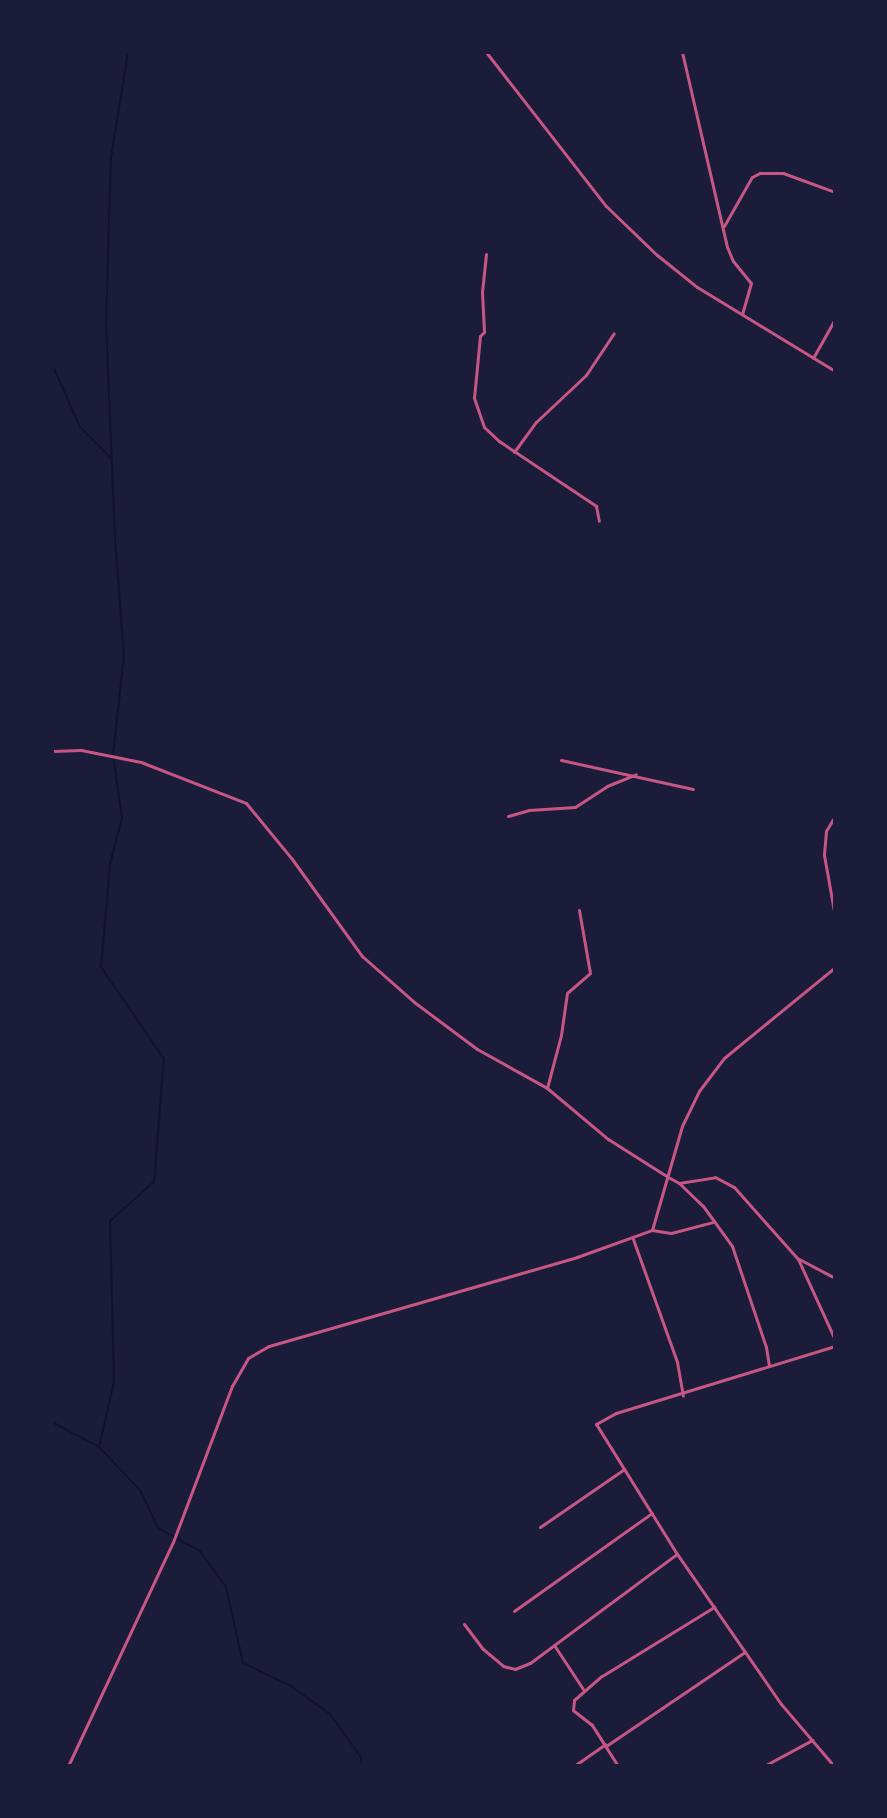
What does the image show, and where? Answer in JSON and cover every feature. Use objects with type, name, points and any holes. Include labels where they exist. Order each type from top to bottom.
[{"type":"street","points":[[486,52],[606,206],[697,287],[835,371]]},
{"type":"street","points":[[682,52],[730,256],[751,283],[742,314]]},
{"type":"street","points":[[723,230],[752,177],[760,173],[783,173],[835,192]]},
{"type":"street","points":[[486,254],[484,332],[479,343],[474,398],[484,427],[514,452],[596,506],[599,521]]},
{"type":"street","points":[[813,358],[835,319]]},
{"type":"street","points":[[514,452],[536,422],[586,375],[614,333]]},
{"type":"street","points":[[52,751],[81,750],[141,762],[246,803],[292,859],[370,965],[477,1049],[547,1088],[608,1139],[679,1183],[732,1246],[766,1347],[769,1367]]},
{"type":"street","points":[[561,760],[636,774],[693,789]]},
{"type":"street","points":[[508,816],[529,810],[575,807],[607,786],[636,774]]},
{"type":"street","points":[[835,816],[826,831],[824,855],[835,917]]},
{"type":"street","points":[[547,1088],[561,1035],[567,993],[590,973],[579,910]]},
{"type":"street","points":[[652,1230],[682,1126],[699,1091],[724,1058],[835,967]]},
{"type":"street","points":[[679,1183],[715,1177],[734,1187],[798,1259],[835,1340]]},
{"type":"street","points":[[68,1766],[173,1542],[232,1386],[248,1358],[259,1350],[633,1239],[652,1230],[671,1233],[713,1222]]},
{"type":"street","points":[[633,1239],[677,1362],[683,1395]]},
{"type":"street","points":[[798,1259],[835,1278]]},
{"type":"street","points":[[834,1766],[781,1704],[677,1554],[596,1424],[616,1413],[835,1346]]},
{"type":"street","points":[[540,1527],[623,1470]]},
{"type":"street","points":[[514,1611],[652,1513]]},
{"type":"street","points":[[464,1624],[483,1649],[503,1666],[515,1669],[530,1663],[677,1554]]},
{"type":"street","points":[[618,1766],[592,1725],[573,1710],[574,1700],[584,1690],[714,1607]]},
{"type":"street","points":[[554,1645],[584,1690]]},
{"type":"street","points":[[574,1766],[745,1652]]},
{"type":"street","points":[[764,1766],[812,1740]]},
{"type":"waterway","points":[[99,1447],[114,1382],[110,1221],[154,1182],[164,1059],[101,967],[110,864],[122,818],[113,755],[124,656],[115,538],[106,323],[111,157],[128,52]]},
{"type":"waterway","points":[[52,364],[80,427],[110,457]]},
{"type":"waterway","points":[[52,1422],[99,1447],[140,1490],[158,1528],[200,1551],[226,1587],[243,1663],[291,1686],[330,1714],[361,1757],[362,1766]]}]
